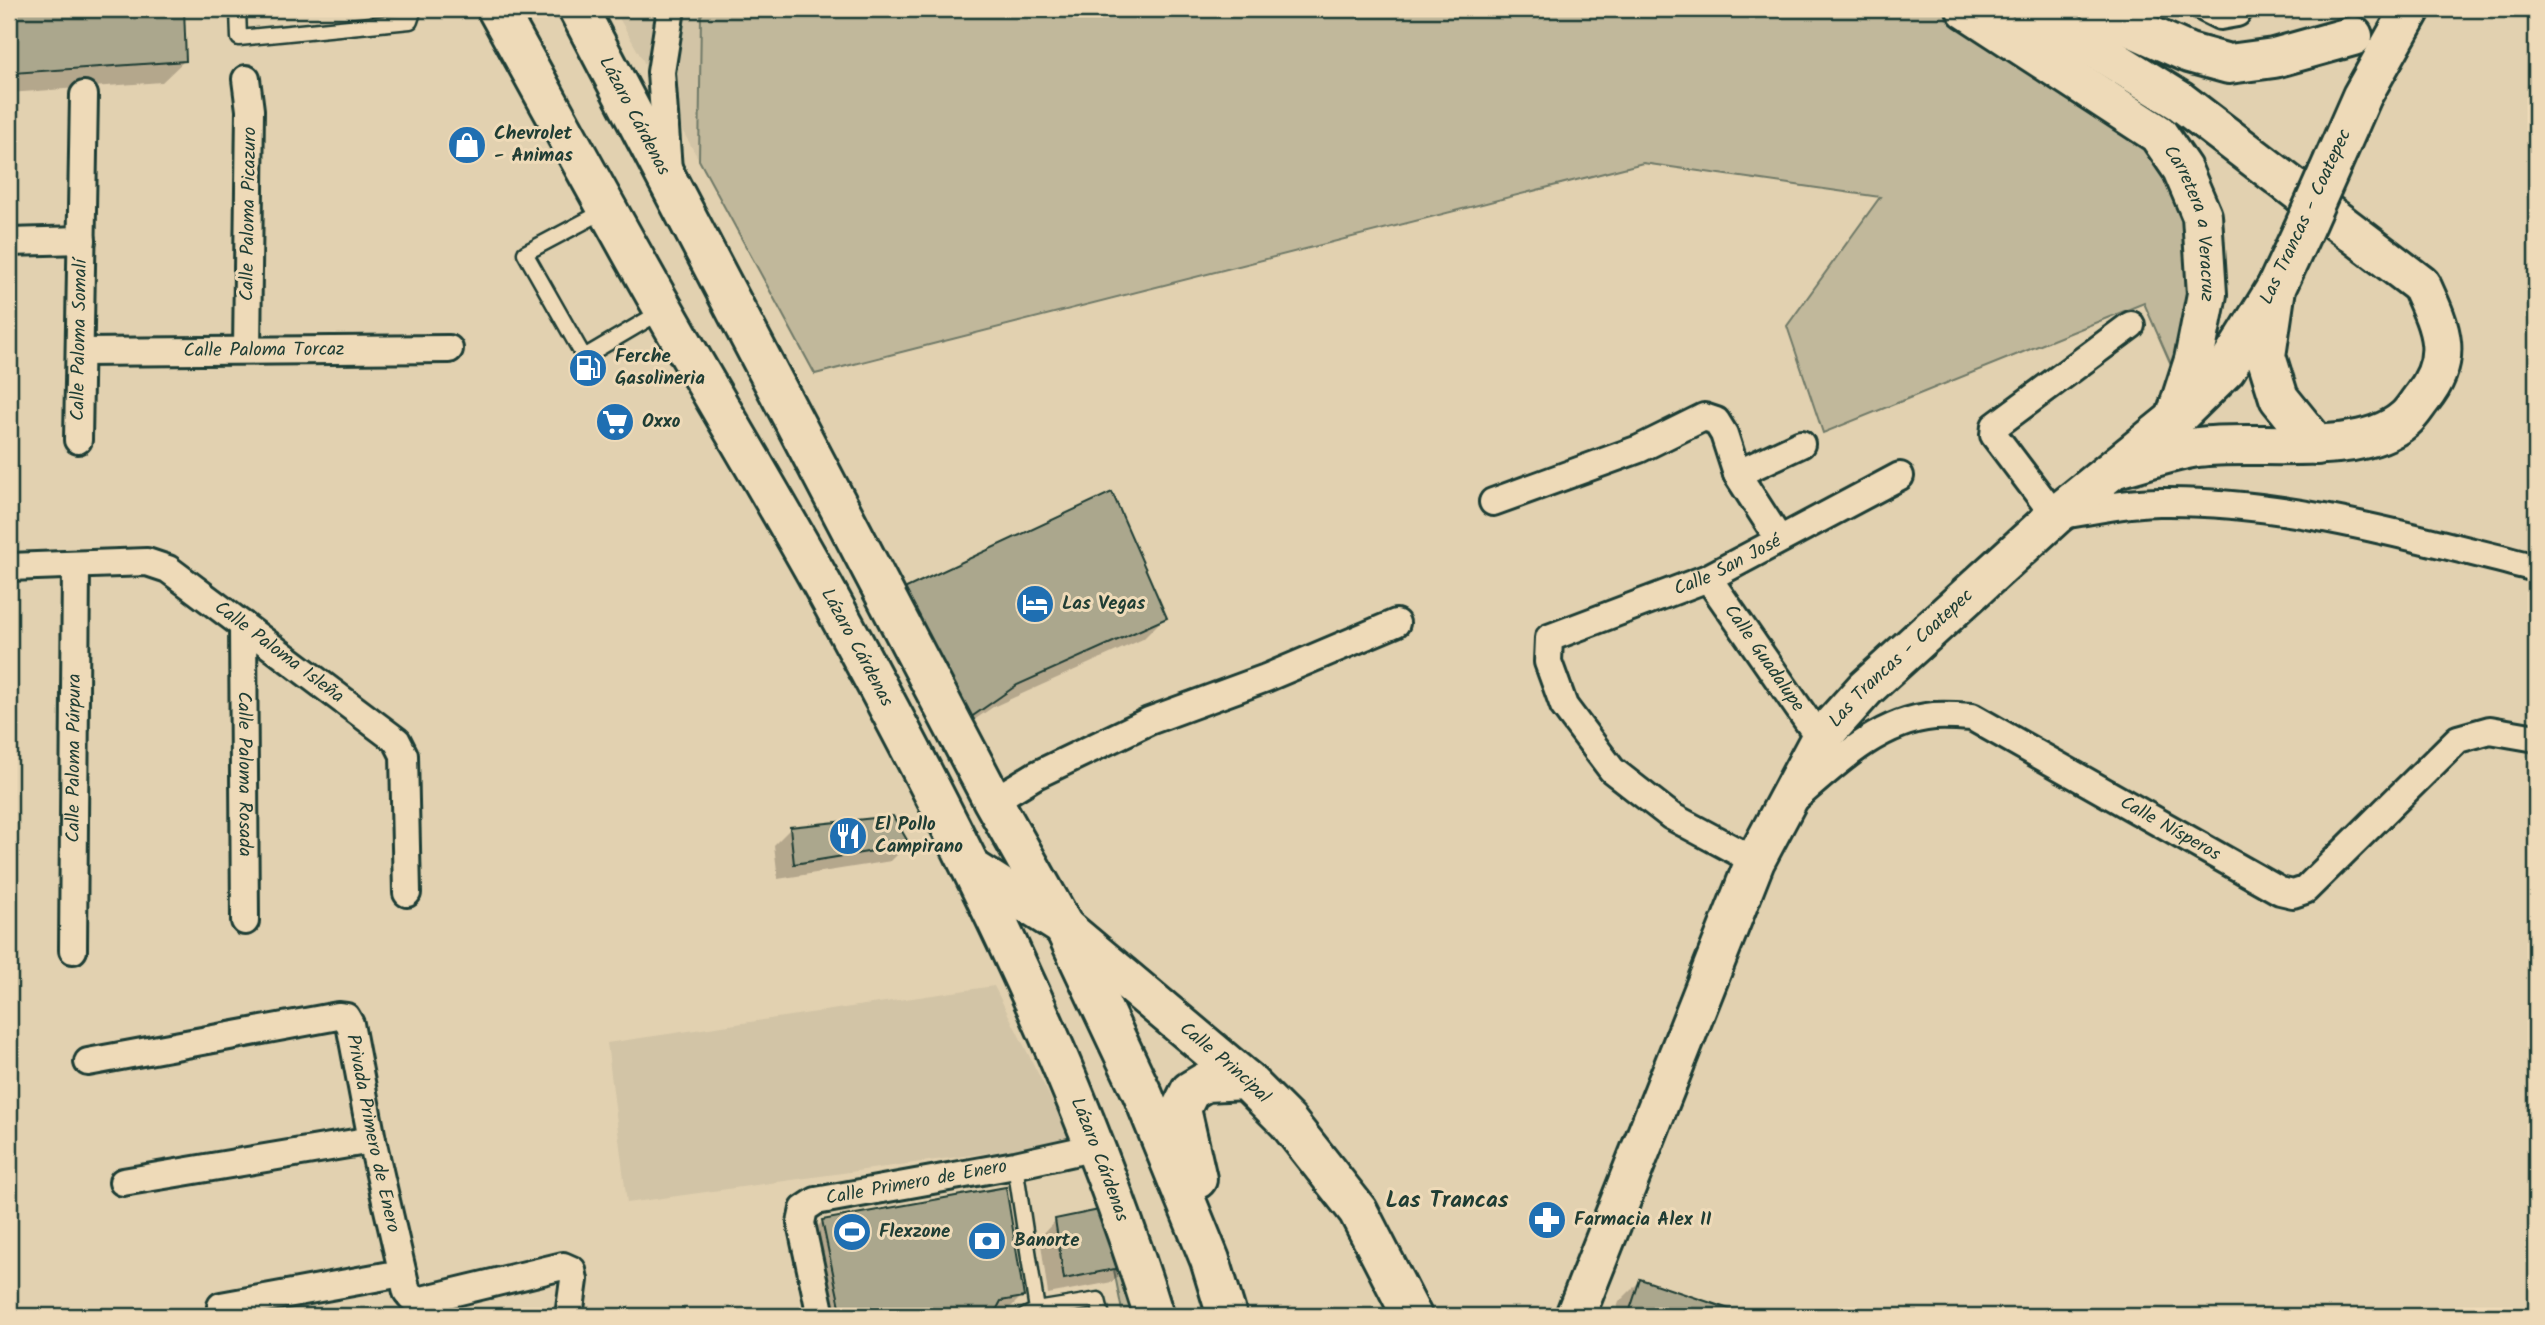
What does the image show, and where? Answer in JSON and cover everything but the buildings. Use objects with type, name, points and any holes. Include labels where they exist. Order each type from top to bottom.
[{"type":"main road","name":"Lázaro Cárdenas","points":[[497,9],[664,310],[822,585],[974,870],[1072,1087],[1131,1241],[1154,1316]]},
{"type":"main road","name":"Lázaro Cárdenas","points":[[578,9],[993,801],[1064,927],[1143,1095],[1210,1260],[1227,1316]]},
{"type":"main road","name":"Carretera a Veracruz","points":[[1966,9],[2158,134],[2182,169],[2202,216],[2207,294],[2194,360],[2175,419]]},
{"type":"main road","points":[[2031,9],[2180,101],[2421,285],[2440,327],[2442,358],[2431,386],[2405,419],[2375,436],[2318,445],[2198,447],[2116,468]]},
{"type":"main road","points":[[2100,9],[2124,24],[2189,53],[2230,64],[2274,58],[2362,22],[2362,96]]},
{"type":"main road","name":"Las Trancas - Coatepec","points":[[1575,1316],[1755,862],[1820,739],[1865,689],[2055,516],[2175,419],[2226,369],[2276,288],[2362,96],[2411,9]]},
{"type":"main road","points":[[2276,288],[2266,356],[2279,398],[2318,445]]},
{"type":"main road","name":"Calle Principal","points":[[974,870],[1064,927],[1246,1080],[1288,1122],[1358,1211],[1412,1316]]},
{"type":"main road","points":[[1210,1260],[1209,1228],[1181,1109],[1190,1090],[1205,1082],[1246,1080]]},
{"type":"street","points":[[669,179],[661,72],[671,9]]},
{"type":"street","points":[[2206,9],[2220,16],[2237,13],[2240,9]]},
{"type":"street","name":"Calle Paloma Picazuro","points":[[246,79],[250,110],[247,350]]},
{"type":"street","name":"Calle Paloma Somalí","points":[[78,440],[84,95]]},
{"type":"street","name":"Calle Paloma Somalí","points":[[9,242],[82,240]]},
{"type":"street","points":[[2131,325],[1993,430],[1994,435],[2055,516],[2159,502],[2223,505],[2342,520],[2536,568]]},
{"type":"street","name":"Calle Paloma Torcaz","points":[[80,352],[449,349]]},
{"type":"street","points":[[1493,502],[1639,449],[1704,417],[1716,421],[1724,434],[1737,474],[1779,540]]},
{"type":"street","points":[[1737,474],[1801,444]]},
{"type":"street","name":"Calle San José","points":[[1755,862],[1671,817],[1612,771],[1564,706],[1548,663],[1549,638],[1708,578],[1900,477]]},
{"type":"street","name":"Calle Paloma Isleña","points":[[9,567],[147,562],[168,569],[397,741],[404,755],[407,893]]},
{"type":"street","name":"Calle Paloma Púrpura","points":[[73,950],[76,566]]},
{"type":"street","name":"Calle Guadalupe","points":[[1708,578],[1820,739]]},
{"type":"street","points":[[993,801],[1036,775],[1149,721],[1266,678],[1396,623]]},
{"type":"street","name":"Calle Paloma Rosada","points":[[243,625],[245,921]]},
{"type":"street","name":"Calle Nísperos","points":[[1782,810],[1848,752],[1897,725],[1933,716],[1972,717],[2280,891],[2293,894],[2305,890],[2458,739],[2490,730],[2536,738]]},
{"type":"street","name":"Privada Primero de Enero","points":[[88,1062],[338,1016],[346,1017],[350,1024],[372,1140],[407,1292],[412,1298],[422,1300],[563,1266],[572,1270],[574,1280],[569,1316]]},
{"type":"street","points":[[122,1182],[372,1140]]},
{"type":"street","name":"Calle Primero de Enero","points":[[821,1316],[801,1223],[804,1209],[816,1201],[1015,1165],[1096,1147]]},
{"type":"street","points":[[221,1306],[402,1273]]},
{"type":"lane","points":[[238,9],[239,38],[410,21],[414,9]]},
{"type":"lane","points":[[608,209],[525,253],[583,357],[664,310]]},
{"type":"lane","points":[[1015,1165],[1031,1313],[1098,1300],[1102,1316]]},
{"type":"shaded area","points":[[614,9],[705,9],[701,16],[699,160]]},
{"type":"shaded area","points":[[705,9],[1957,9],[2139,137],[2192,216],[2198,289],[2176,376],[2144,303],[1823,433],[1787,326],[1880,197],[1643,163],[815,374],[699,160],[701,16]]},
{"type":"shaded area","points":[[994,986],[1072,1141],[627,1203],[607,1043]]},
{"type":"shaded area","points":[[1130,1266],[1146,1316],[1123,1316],[1114,1270]]},
{"type":"place","name":"Chevrolet - Animas","points":[[467,145]]},
{"type":"place","name":"Ferche Gasolineria","points":[[588,368]]},
{"type":"place","name":"Oxxo","points":[[615,422]]},
{"type":"place","name":"Las Vegas","points":[[1035,604]]},
{"type":"place","name":"El Pollo Campirano","points":[[848,836]]},
{"type":"place","name":"Farmacia Alex II","points":[[1547,1220]]},
{"type":"place","name":"Flexzone","points":[[852,1232]]},
{"type":"place","name":"Banorte","points":[[987,1241]]},
{"type":"district","name":"Las Trancas","points":[[1447,1201]]}]
